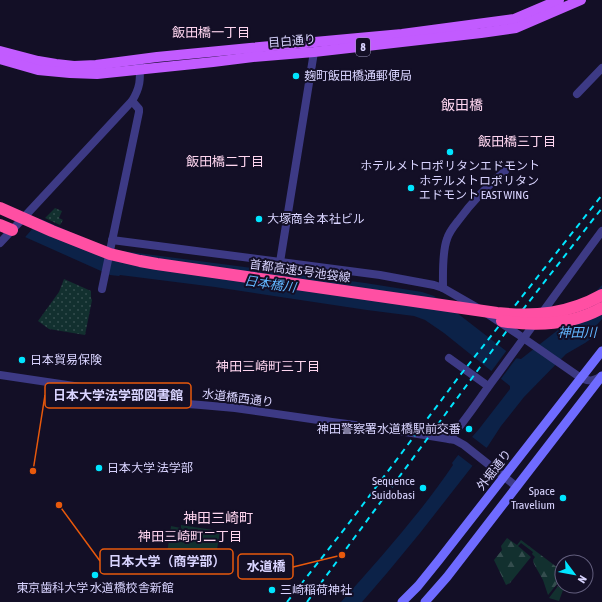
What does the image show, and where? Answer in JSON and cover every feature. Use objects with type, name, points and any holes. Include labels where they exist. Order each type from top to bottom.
[{"type":"highway","points":[[0,202],[27,213]]},
{"type":"highway","name":"首都高速5号池袋線","points":[[0,208],[110,254],[140,261],[482,311],[516,315],[536,315],[562,311],[582,305],[602,295]]},
{"type":"highway","name":"首都高速5号池袋線","points":[[0,216],[53,240],[109,261],[156,272],[523,323],[564,321],[602,308]]},
{"type":"highway","points":[[0,225],[7,236]]},
{"type":"main road","name":"目白通り","points":[[0,60],[38,70],[97,74],[139,65],[258,47],[402,34],[514,19],[559,0]]},
{"type":"main road","name":"目白通り","points":[[0,51],[38,61],[74,66],[139,65],[314,52],[516,28],[581,0]]},
{"type":"main road","name":"外堀通り","points":[[402,602],[436,565],[602,351]]},
{"type":"main road","points":[[425,602],[447,577],[602,376]]},
{"type":"street","points":[[280,262],[314,52]]},
{"type":"street","points":[[7,236],[132,101],[140,82],[139,65]]},
{"type":"street","points":[[577,94],[602,68]]},
{"type":"street","points":[[102,289],[139,112],[139,109],[132,101]]},
{"type":"street","points":[[443,288],[445,244],[449,233],[477,197],[504,171]]},
{"type":"street","points":[[450,439],[602,231]]},
{"type":"street","points":[[111,244],[280,262],[380,275],[443,288],[478,308],[584,380],[592,381],[602,376]]},
{"type":"street","points":[[448,358],[488,386]]},
{"type":"street","name":"水道橋西通り","points":[[0,376],[187,404],[393,430],[455,440],[464,445],[517,486]]},
{"type":"green space","points":[[55,208],[62,211],[59,218],[63,220],[60,225],[45,218]]},
{"type":"green space","points":[[64,279],[91,291],[92,300],[85,335],[49,329],[38,321],[59,292]]},
{"type":"green space","points":[[181,525],[220,531],[216,556],[211,560],[167,553],[171,526],[181,528]]},
{"type":"green space","points":[[507,538],[517,545],[521,540],[554,565],[554,588],[548,595],[543,580],[534,564],[533,560],[535,557],[532,554],[533,552],[521,543],[518,546],[531,557],[510,583],[506,585],[494,560],[502,550],[501,546]]},
{"type":"green space","points":[[554,591],[554,594],[562,594],[559,601],[549,598]]},
{"type":"water","points":[[41,219],[115,250],[422,292],[434,296],[515,358],[521,359],[563,326],[602,285],[602,319],[590,333],[592,338],[566,354],[524,397],[420,533],[362,602],[341,602],[427,501],[453,465],[452,463],[510,389],[510,386],[444,333],[425,320],[414,316],[215,287],[110,275],[25,237]]},
{"type":"pier","points":[[17,206],[42,218],[24,238],[0,228],[0,223]]},
{"type":"pier","points":[[507,350],[518,356],[500,380],[490,373]]},
{"type":"pier","points":[[471,436],[488,449],[474,467],[457,454]]},
{"type":"railway","points":[[287,602],[346,527],[458,378],[602,195]]},
{"type":"railway","points":[[307,602],[514,321],[602,208]]},
{"type":"place","name":"麹町飯田橋通郵便局","points":[[296,76]]},
{"type":"place","name":"ホテルメトロポリタンエドモント","points":[[450,152]]},
{"type":"place","name":"ホテルメトロポリタン エドモント EAST WING","points":[[411,188]]},
{"type":"place","name":"大塚商会 本社ビル","points":[[259,219]]},
{"type":"place","name":"日本貿易保険","points":[[22,360]]},
{"type":"place","name":"神田警察署水道橋駅前交番","points":[[469,429]]},
{"type":"place","name":"日本大学 法学部","points":[[99,468]]},
{"type":"place","name":"日本大学法学部図書館","points":[[33,471]]},
{"type":"place","name":"Sequence Suidobasi","points":[[423,488]]},
{"type":"place","name":"Space Travelium","points":[[563,498]]},
{"type":"place","name":"日本大学（商学部）","points":[[59,505]]},
{"type":"place","name":"水道橋","points":[[342,555]]},
{"type":"place","name":"東京歯科大学 水道橋校舎新館","points":[[95,575]]},
{"type":"place","name":"三崎稲荷神社","points":[[272,590]]},
{"type":"district","name":"飯田橋一丁目","points":[[211,32]]},
{"type":"district","name":"飯田橋","points":[[462,105]]},
{"type":"district","name":"飯田橋三丁目","points":[[517,141]]},
{"type":"district","name":"飯田橋二丁目","points":[[225,161]]},
{"type":"district","name":"神田三崎町三丁目","points":[[268,366]]},
{"type":"district","name":"神田三崎町","points":[[218,518]]},
{"type":"district","name":"神田三崎町二丁目","points":[[190,536]]},
{"type":"water label","name":"日本橋川","points":[[270,284]]},
{"type":"water label","name":"神田川","points":[[577,332]]}]
